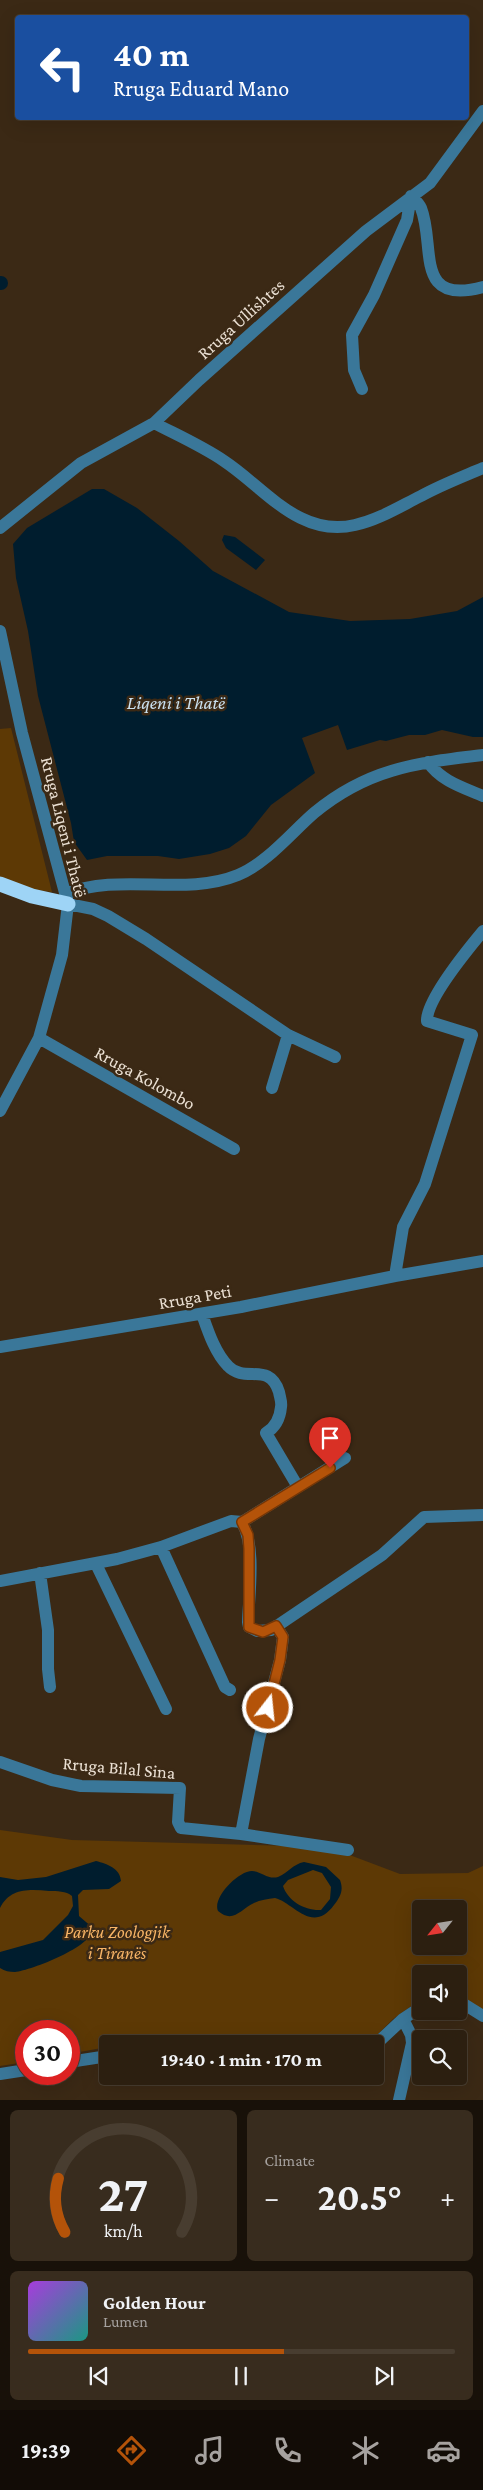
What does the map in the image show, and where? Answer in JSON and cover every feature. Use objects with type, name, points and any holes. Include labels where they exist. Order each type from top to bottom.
[{"type":"highway","points":[[0,884],[32,896],[67,899]]},
{"type":"street","name":"Rruga Ullishtes","points":[[0,528],[81,463],[154,423],[324,267],[387,213],[430,183],[483,112]]},
{"type":"street","points":[[411,196],[421,207],[434,278],[450,290],[483,287]]},
{"type":"street","points":[[362,389],[354,370],[352,335],[374,295],[407,220],[411,196]]},
{"type":"street","points":[[154,423],[226,461],[270,498],[300,518],[315,525],[332,528],[368,522],[447,482],[483,468]]},
{"type":"street","name":"Rruga Liqeni i Thatë","points":[[0,631],[22,733],[67,899],[62,955],[39,1038],[0,1112]]},
{"type":"street","points":[[67,899],[91,887],[186,884],[237,875],[256,864],[317,811],[350,788],[398,767],[483,755]]},
{"type":"street","points":[[428,762],[435,773],[483,796]]},
{"type":"street","points":[[67,899],[93,909],[132,930],[288,1035],[334,1057]]},
{"type":"street","points":[[395,1276],[403,1228],[425,1184],[472,1035],[427,1021],[427,1012],[458,962],[483,931]]},
{"type":"street","points":[[272,1088],[288,1035]]},
{"type":"street","name":"Rruga Kolombo","points":[[39,1038],[234,1149]]},
{"type":"street","name":"Rruga Peti","points":[[0,1347],[202,1314],[395,1276],[483,1261]]},
{"type":"street","points":[[202,1314],[213,1343],[228,1367],[248,1375],[263,1374],[271,1378],[277,1388],[282,1402],[280,1418],[266,1433],[298,1487]]},
{"type":"street","points":[[0,1580],[96,1564],[162,1547],[225,1522],[235,1520],[242,1522],[346,1458]]},
{"type":"street","points":[[242,1522],[248,1535],[249,1549],[249,1627],[263,1632],[276,1626],[382,1555],[424,1517],[483,1515]]},
{"type":"street","points":[[162,1547],[225,1687],[230,1690]]},
{"type":"street","points":[[96,1564],[166,1708]]},
{"type":"street","points":[[40,1573],[48,1630],[50,1687]]},
{"type":"street","points":[[241,1834],[258,1739],[280,1660],[283,1637],[276,1626]]},
{"type":"street","name":"Rruga Bilal Sina","points":[[0,1762],[52,1780],[80,1786],[180,1788],[178,1822],[181,1828],[241,1834],[348,1850]]},
{"type":"street","points":[[467,2007],[483,2016]]},
{"type":"street","points":[[384,2037],[412,2013]]},
{"type":"street","points":[[399,2100],[412,2043],[403,2019]]},
{"type":"street","points":[[80,2060],[99,2057]]},
{"type":"street","points":[[0,2074],[15,2072]]},
{"type":"green space","points":[[11,728],[52,892],[21,888],[0,880],[0,729]]},
{"type":"green space","name":"Parku Zoologjik i Tiranës","points":[[0,1830],[72,1840],[292,1846],[347,1854],[400,1874],[468,1873],[483,1866],[483,2010],[467,2001],[467,1965],[412,1965],[412,2005],[393,2019],[377,2035],[99,2035],[99,2048],[80,2052],[80,2020],[15,2020],[15,2064],[0,2066]]},
{"type":"water","name":"Liqeni i Thatë","points":[[92,489],[104,489],[137,508],[213,571],[289,612],[350,621],[410,619],[457,611],[483,597],[483,737],[473,737],[442,730],[425,735],[409,735],[386,741],[380,740],[347,750],[338,725],[302,738],[315,773],[271,805],[246,836],[229,848],[210,854],[179,859],[158,856],[107,856],[87,860],[74,842],[71,823],[38,696],[28,631],[16,578],[13,544],[27,528]]},
{"type":"water","points":[[224,535],[235,537],[265,560],[256,570],[226,548],[222,540]]},
{"type":"water","points":[[96,1861],[116,1870],[121,1881],[109,1889],[83,1890],[78,1895],[79,1916],[93,1928],[91,1935],[84,1942],[61,1956],[34,1967],[15,1972],[0,1968],[0,1952],[43,1940],[68,1915],[73,1906],[72,1896],[67,1893],[27,1890],[15,1893],[9,1897],[0,1908],[0,1877],[18,1880],[46,1877]]},
{"type":"water","points":[[304,1862],[326,1867],[340,1880],[342,1887],[340,1896],[326,1913],[318,1917],[310,1917],[275,1898],[256,1902],[233,1916],[223,1915],[218,1911],[217,1906],[222,1893],[240,1875],[252,1871],[274,1878]],"holes":[[[313,1870],[322,1873],[331,1887],[330,1899],[321,1910],[303,1907],[285,1891],[283,1886],[288,1880]]]},
{"type":"route","points":[[268,1708],[280,1660],[283,1637],[276,1626],[271,1630],[263,1632],[249,1627],[249,1549],[248,1535],[242,1522],[330,1468]]}]
